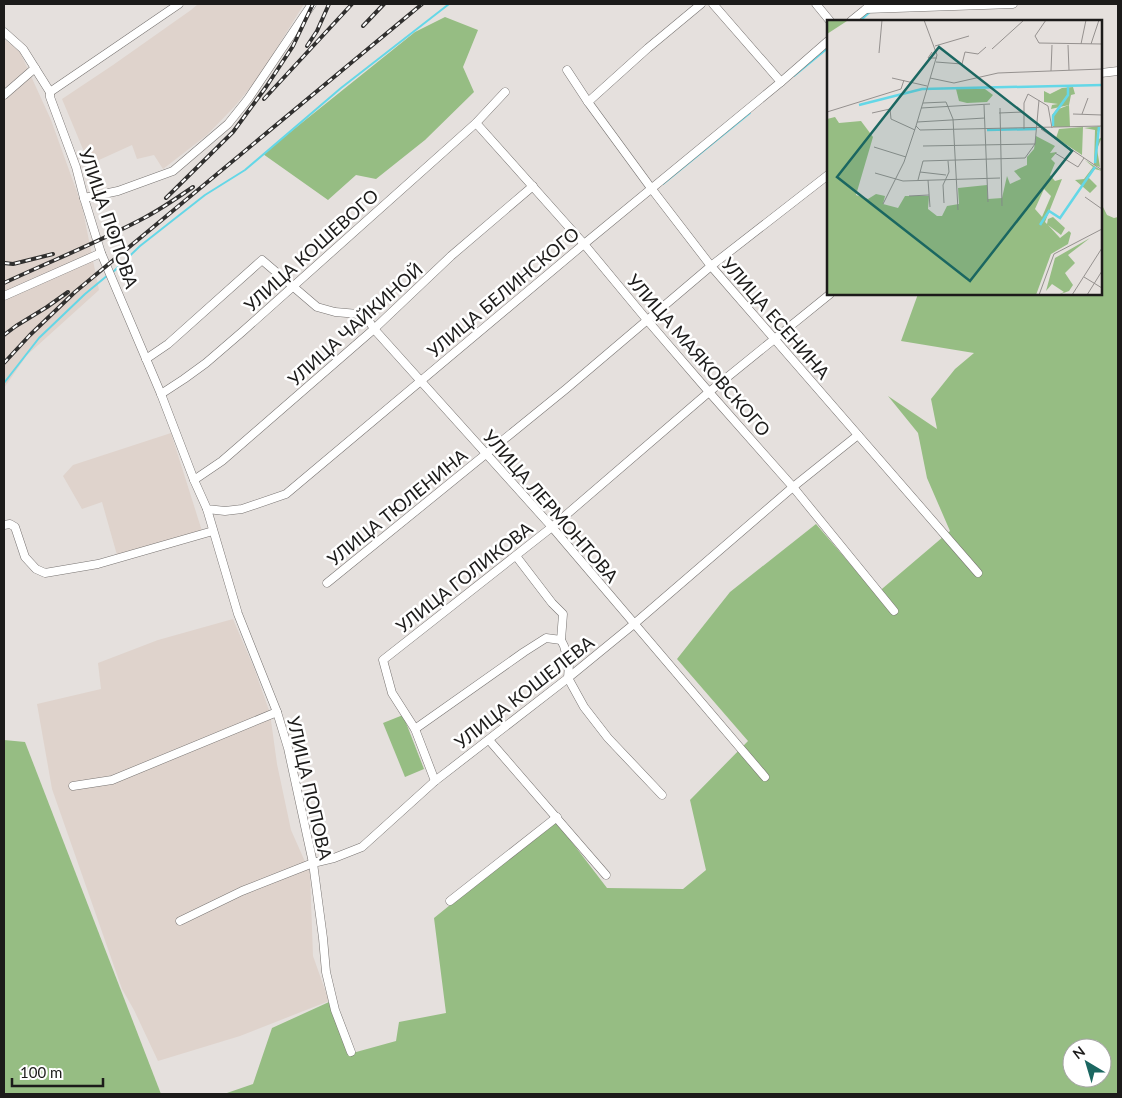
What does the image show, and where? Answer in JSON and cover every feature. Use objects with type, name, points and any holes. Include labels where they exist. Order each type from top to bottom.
[{"type":"street","points":[[50,92],[178,4]]},
{"type":"street","points":[[84,198],[118,191],[173,171],[228,124],[248,99],[312,4]]},
{"type":"street","points":[[588,102],[701,4]]},
{"type":"street","points":[[713,4],[781,82]]},
{"type":"street","points":[[816,4],[829,20]]},
{"type":"street","points":[[852,20],[869,6],[882,9],[1012,4]]},
{"type":"street","name":"УЛИЦА ПОПОВА","points":[[4,32],[24,49],[50,92],[50,97],[76,167],[101,253],[161,394],[194,480]]},
{"type":"street","name":"УЛИЦА БЕЛИНСКОГО","points":[[207,509],[225,511],[242,509],[286,494],[827,42]]},
{"type":"street","points":[[4,94],[35,68]]},
{"type":"street","name":"УЛИЦА ЕСЕНИНА","points":[[567,70],[651,188],[712,266],[978,573]]},
{"type":"street","points":[[1102,73],[1118,71]]},
{"type":"street","name":"УЛИЦА КОШЕВОГО","points":[[161,394],[206,362],[293,286],[476,123],[505,92]]},
{"type":"street","name":"УЛИЦА МАЯКОВСКОГО","points":[[476,123],[584,244],[709,392],[794,487],[894,611]]},
{"type":"street","name":"УЛИЦА ТЮЛЕНИНА","points":[[327,583],[566,389],[712,266],[827,176]]},
{"type":"street","name":"УЛИЦА ЧАЙКИНОЙ","points":[[194,480],[222,461],[374,329],[451,256],[533,186]]},
{"type":"street","points":[[4,296],[101,253]]},
{"type":"street","name":"УЛИЦА ЛЕРМОНТОВА","points":[[146,359],[168,344],[262,260],[317,307],[336,312],[358,314],[370,321],[374,329],[420,382],[552,527],[766,777]]},
{"type":"street","name":"УЛИЦА ГОЛИКОВА","points":[[435,781],[415,729],[392,693],[382,660],[552,527],[709,392],[829,295]]},
{"type":"street","name":"УЛИЦА КОШЕЛЕВА","points":[[180,921],[242,891],[313,863],[334,858],[362,847],[435,781],[568,678],[858,435]]},
{"type":"street","points":[[194,480],[207,509]]},
{"type":"street","name":"УЛИЦА ПОПОВА","points":[[207,509],[238,614],[277,712],[288,748],[313,863],[326,972],[335,1010],[351,1052]]},
{"type":"street","points":[[4,525],[10,524],[15,527],[25,557],[36,569],[44,573],[98,564],[213,531]]},
{"type":"street","points":[[516,556],[552,603],[563,614],[561,640],[569,664],[568,678],[584,707],[608,738],[662,795]]},
{"type":"street","points":[[415,729],[546,638],[561,640]]},
{"type":"street","points":[[73,786],[112,780],[277,712]]},
{"type":"street","points":[[489,740],[606,875]]},
{"type":"street","points":[[450,901],[557,817]]},
{"type":"shaded area","points":[[198,4],[304,4],[259,77],[235,106],[207,135],[163,169],[154,155],[137,159],[132,145],[90,166],[62,99]]},
{"type":"shaded area","points":[[4,39],[20,52],[51,120],[82,206],[99,290],[27,355],[4,388]]},
{"type":"shaded area","points":[[171,433],[202,531],[117,555],[102,502],[82,509],[63,476],[73,465]]},
{"type":"shaded area","points":[[233,619],[254,668],[270,713],[277,764],[291,830],[310,873],[313,956],[329,1001],[240,1036],[158,1061],[122,989],[52,789],[37,704],[101,689],[98,663],[158,640]]},
{"type":"green space","points":[[445,17],[478,30],[463,67],[474,92],[425,140],[376,179],[356,175],[328,200],[263,154],[415,32]]},
{"type":"green space","points":[[1102,205],[1107,215],[1114,218],[1118,217],[1118,1094],[224,1094],[253,1084],[272,1028],[329,1002],[349,1054],[396,1041],[399,1022],[446,1013],[434,918],[555,820],[607,888],[683,889],[706,870],[690,800],[748,741],[677,659],[730,592],[816,524],[876,594],[950,531],[927,478],[918,433],[888,396],[937,429],[931,399],[955,369],[974,353],[901,341],[918,295],[1102,295]]},
{"type":"green space","points":[[403,715],[424,769],[405,777],[383,723]]},
{"type":"green space","points":[[4,740],[25,742],[161,1094],[4,1094]]},
{"type":"waterway","points":[[112,273],[140,246],[205,195],[245,170],[341,88],[449,4]]},
{"type":"waterway","points":[[861,20],[871,11]]},
{"type":"waterway","points":[[794,76],[827,49]]},
{"type":"waterway","points":[[663,184],[750,113]]},
{"type":"waterway","points":[[4,383],[39,338],[108,275]]},
{"type":"railway","points":[[166,198],[233,132],[293,46],[313,4]]},
{"type":"railway","points":[[307,46],[317,31],[329,4]]},
{"type":"railway","points":[[264,99],[352,4]]},
{"type":"railway","points":[[363,26],[384,4]]},
{"type":"railway","points":[[4,363],[75,292],[422,4]]},
{"type":"railway","points":[[4,283],[127,227],[157,211],[193,187]]},
{"type":"railway","points":[[4,263],[13,264],[53,254]]},
{"type":"railway","points":[[4,335],[68,292]]}]
